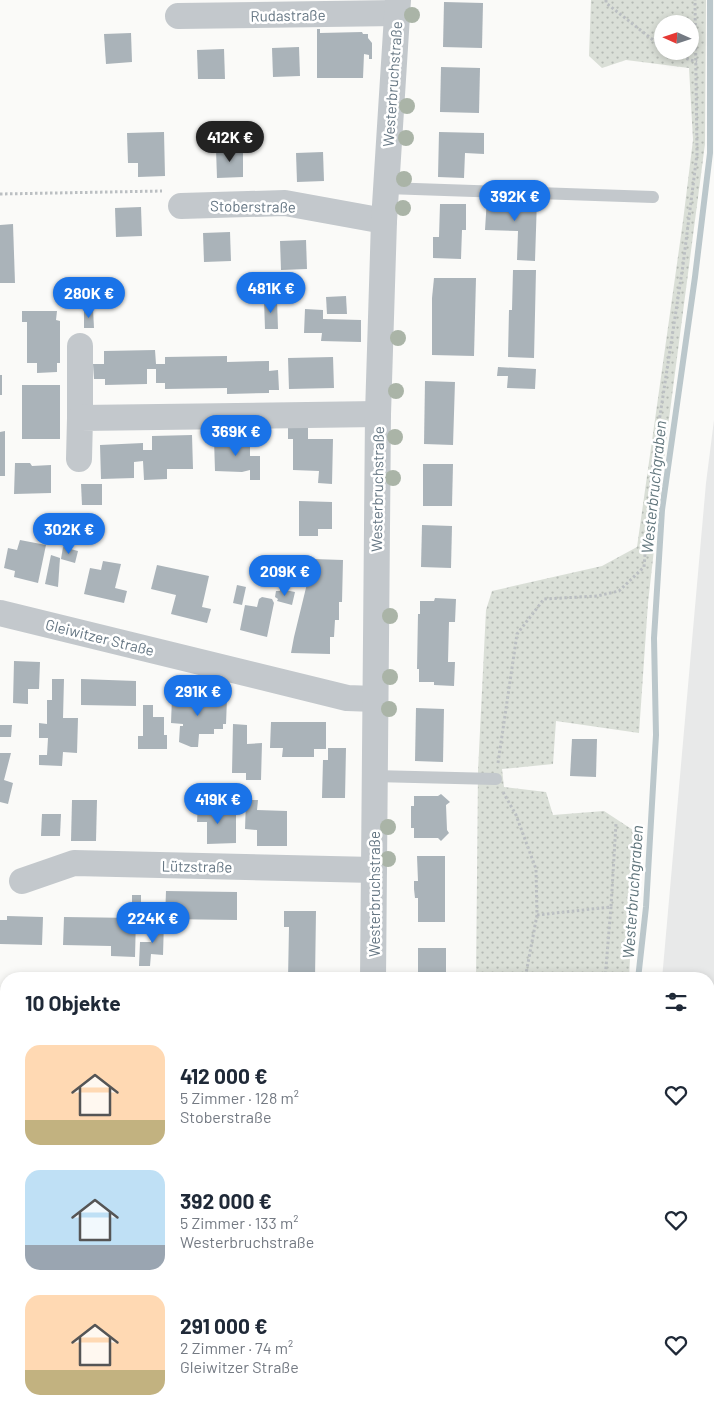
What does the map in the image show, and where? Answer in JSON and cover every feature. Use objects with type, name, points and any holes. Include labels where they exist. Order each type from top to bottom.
[{"type":"street","name":"Rudastraße","points":[[178,16],[398,6]]},
{"type":"street","name":"Westerbruchstraße","points":[[373,972],[378,414],[384,221],[398,6]]},
{"type":"street","name":"Stoberstraße","points":[[181,206],[285,203],[384,221]]},
{"type":"street","points":[[80,346],[80,459]]},
{"type":"street","points":[[80,418],[378,414]]},
{"type":"street","name":"Gleiwitzer Straße","points":[[0,613],[347,698],[375,699]]},
{"type":"street","name":"Lützstraße","points":[[22,881],[74,863],[374,870]]},
{"type":"lane","points":[[386,188],[653,197]]},
{"type":"lane","points":[[374,776],[496,779]]},
{"type":"path","points":[[606,0],[606,3],[654,41]]},
{"type":"path","points":[[526,972],[537,915],[536,869],[516,815],[496,779],[517,634],[544,599],[598,596],[619,591],[644,567],[652,468],[683,265],[697,154],[695,0]]},
{"type":"path","points":[[691,60],[697,62]]},
{"type":"path","points":[[0,194],[169,191],[181,206]]},
{"type":"path","points":[[606,972],[616,823]]},
{"type":"path","points":[[537,915],[611,908]]},
{"type":"shaded area","points":[[591,0],[706,0],[705,144],[667,434],[648,603],[639,733],[556,721],[553,764],[502,769],[504,787],[546,792],[553,815],[604,811],[636,832],[629,972],[476,972],[478,771],[486,610],[492,591],[602,566],[637,547],[693,140],[689,68],[626,60],[602,68],[589,56]]},
{"type":"shaded area","points":[[714,420],[714,972],[663,972],[706,483]]},
{"type":"building","points":[[444,2],[483,3],[482,48],[443,47]]},
{"type":"building","points":[[317,29],[320,29],[320,33],[362,32],[363,34],[368,34],[368,38],[372,43],[372,59],[369,59],[369,55],[364,54],[363,78],[317,78]]},
{"type":"building","points":[[131,33],[132,62],[106,64],[104,34]]},
{"type":"building","points":[[299,47],[300,76],[273,77],[272,48]]},
{"type":"building","points":[[224,49],[225,79],[198,79],[197,50]]},
{"type":"building","points":[[441,67],[480,68],[479,113],[440,112]]},
{"type":"building","points":[[164,132],[165,176],[138,177],[138,163],[128,163],[127,133]]},
{"type":"building","points":[[439,132],[484,133],[484,154],[465,153],[464,178],[438,177]]},
{"type":"building","points":[[243,148],[243,177],[217,178],[216,149]]},
{"type":"building","points":[[323,152],[324,181],[297,182],[296,153]]},
{"type":"building","points":[[487,198],[537,199],[535,261],[517,260],[518,231],[485,230]]},
{"type":"building","points":[[440,204],[466,204],[466,230],[462,230],[461,259],[433,258],[433,237],[439,237]]},
{"type":"building","points":[[141,207],[142,236],[116,237],[115,208]]},
{"type":"building","points":[[13,224],[15,283],[0,283],[0,225]]},
{"type":"building","points":[[230,232],[231,261],[204,262],[203,233]]},
{"type":"building","points":[[306,240],[307,269],[281,270],[280,241]]},
{"type":"building","points":[[513,270],[536,270],[534,358],[508,357],[509,310],[512,310]]},
{"type":"building","points":[[434,278],[476,278],[474,356],[432,355]]},
{"type":"building","points":[[346,296],[347,314],[327,314],[326,297]]},
{"type":"building","points":[[277,299],[278,329],[265,329],[264,300]]},
{"type":"building","points":[[84,309],[93,309],[94,328],[84,328]]},
{"type":"building","points":[[305,309],[323,310],[323,319],[361,320],[361,342],[321,341],[322,333],[304,333]]},
{"type":"building","points":[[22,311],[57,311],[56,320],[60,321],[60,363],[57,363],[57,372],[37,373],[37,363],[27,363],[27,322],[22,322]]},
{"type":"building","points":[[155,350],[156,364],[165,364],[165,357],[227,356],[227,362],[269,361],[269,371],[278,370],[279,390],[269,390],[269,393],[227,394],[227,388],[165,389],[165,383],[156,383],[156,369],[147,369],[147,384],[105,385],[105,379],[94,379],[93,364],[104,364],[104,351]]},
{"type":"building","points":[[333,357],[334,388],[289,389],[288,358]]},
{"type":"building","points":[[498,367],[536,369],[535,389],[507,388],[508,376],[497,376]]},
{"type":"building","points":[[0,375],[2,375],[2,395],[0,395]]},
{"type":"building","points":[[425,381],[455,382],[453,445],[424,444]]},
{"type":"building","points":[[22,385],[60,385],[60,439],[22,439]]},
{"type":"building","points":[[288,427],[308,427],[308,439],[333,439],[332,484],[318,483],[319,471],[293,470],[293,439],[288,439]]},
{"type":"building","points":[[5,431],[5,476],[0,476],[0,432]]},
{"type":"building","points":[[192,435],[193,469],[167,469],[167,479],[144,480],[143,461],[134,462],[134,478],[101,479],[100,445],[143,443],[143,450],[152,450],[152,436]]},
{"type":"building","points":[[250,438],[250,456],[260,456],[260,480],[250,480],[250,470],[242,472],[215,471],[214,439]]},
{"type":"building","points":[[15,463],[30,463],[32,466],[51,465],[51,493],[14,494]]},
{"type":"building","points":[[423,464],[453,464],[452,506],[423,506]]},
{"type":"building","points":[[81,484],[102,484],[102,505],[82,505]]},
{"type":"building","points":[[299,501],[332,502],[332,529],[318,529],[318,536],[299,536]]},
{"type":"building","points":[[422,525],[452,526],[451,568],[421,567]]},
{"type":"building","points":[[20,540],[46,545],[38,583],[14,577],[15,571],[4,568],[8,548],[17,550]]},
{"type":"building","points":[[63,547],[78,551],[75,563],[61,559]]},
{"type":"building","points":[[51,555],[60,558],[58,587],[45,584]]},
{"type":"building","points":[[313,559],[343,560],[342,602],[339,602],[339,620],[335,620],[334,637],[330,637],[330,654],[291,653],[294,637]]},
{"type":"building","points":[[103,561],[121,564],[115,588],[127,591],[124,603],[84,594],[90,568],[101,570]]},
{"type":"building","points":[[157,565],[209,576],[202,607],[211,609],[207,623],[171,614],[176,595],[151,589]]},
{"type":"building","points":[[237,585],[246,587],[242,605],[233,603]]},
{"type":"building","points":[[280,589],[295,592],[292,605],[277,601],[278,599],[275,597],[276,591],[280,591]]},
{"type":"building","points":[[262,597],[272,599],[274,603],[267,637],[240,630],[245,605],[257,607],[259,599]]},
{"type":"building","points":[[435,598],[456,599],[455,622],[449,622],[448,662],[455,662],[454,686],[434,685],[434,682],[419,682],[419,669],[417,669],[420,601],[434,601]]},
{"type":"building","points":[[14,661],[40,662],[39,689],[28,689],[28,704],[13,703]]},
{"type":"building","points":[[52,679],[64,679],[63,718],[78,718],[77,753],[63,752],[62,766],[39,765],[39,755],[47,755],[48,738],[39,738],[39,723],[47,724],[47,700],[52,700]]},
{"type":"building","points":[[81,679],[136,681],[136,706],[81,705]]},
{"type":"building","points":[[172,697],[227,698],[226,724],[223,724],[223,729],[214,729],[214,734],[199,734],[198,747],[191,747],[179,742],[180,726],[183,726],[183,724],[171,723]]},
{"type":"building","points":[[143,705],[153,705],[153,717],[164,717],[164,735],[167,735],[167,749],[138,749],[138,736],[143,736]]},
{"type":"building","points":[[416,708],[444,709],[443,762],[415,761]]},
{"type":"building","points":[[271,722],[326,722],[326,749],[314,749],[314,757],[282,757],[283,748],[270,748]]},
{"type":"building","points":[[233,724],[247,725],[247,744],[262,743],[261,780],[246,780],[246,773],[232,773]]},
{"type":"building","points":[[0,725],[12,725],[11,737],[0,737]]},
{"type":"building","points":[[572,739],[597,739],[596,777],[570,776]]},
{"type":"building","points":[[328,748],[346,748],[345,798],[322,798],[323,760],[328,760]]},
{"type":"building","points":[[0,753],[11,753],[4,780],[13,783],[8,804],[0,802]]},
{"type":"building","points":[[441,794],[450,802],[446,805],[447,830],[449,833],[441,841],[438,838],[414,838],[414,828],[411,828],[411,806],[414,806],[414,796],[438,796]]},
{"type":"building","points":[[72,800],[97,800],[96,841],[71,841]]},
{"type":"building","points":[[246,800],[258,800],[257,810],[287,811],[287,846],[257,846],[257,830],[245,829]]},
{"type":"building","points":[[198,802],[207,802],[207,813],[236,813],[236,843],[207,844],[207,822],[197,822]]},
{"type":"building","points":[[42,814],[61,814],[60,836],[41,836]]},
{"type":"building","points":[[417,856],[445,856],[445,922],[418,922],[418,898],[415,898],[414,889],[414,881],[418,881]]},
{"type":"building","points":[[166,891],[237,892],[237,920],[165,919]]},
{"type":"building","points":[[132,895],[141,895],[141,914],[132,914]]},
{"type":"building","points":[[284,911],[316,911],[315,972],[288,972],[289,927],[284,927]]},
{"type":"building","points":[[7,916],[43,917],[42,945],[0,944],[0,920],[7,920]]},
{"type":"building","points":[[64,917],[136,918],[135,957],[111,956],[111,946],[63,945]]},
{"type":"building","points":[[151,921],[164,921],[163,955],[151,954],[150,966],[139,966],[140,942],[151,942]]},
{"type":"building","points":[[418,948],[446,948],[446,972],[418,972]]},
{"type":"waterway","name":"Westerbruchgraben","points":[[639,972],[646,907],[656,735],[654,638],[662,510],[695,277],[710,153],[710,0]]}]
